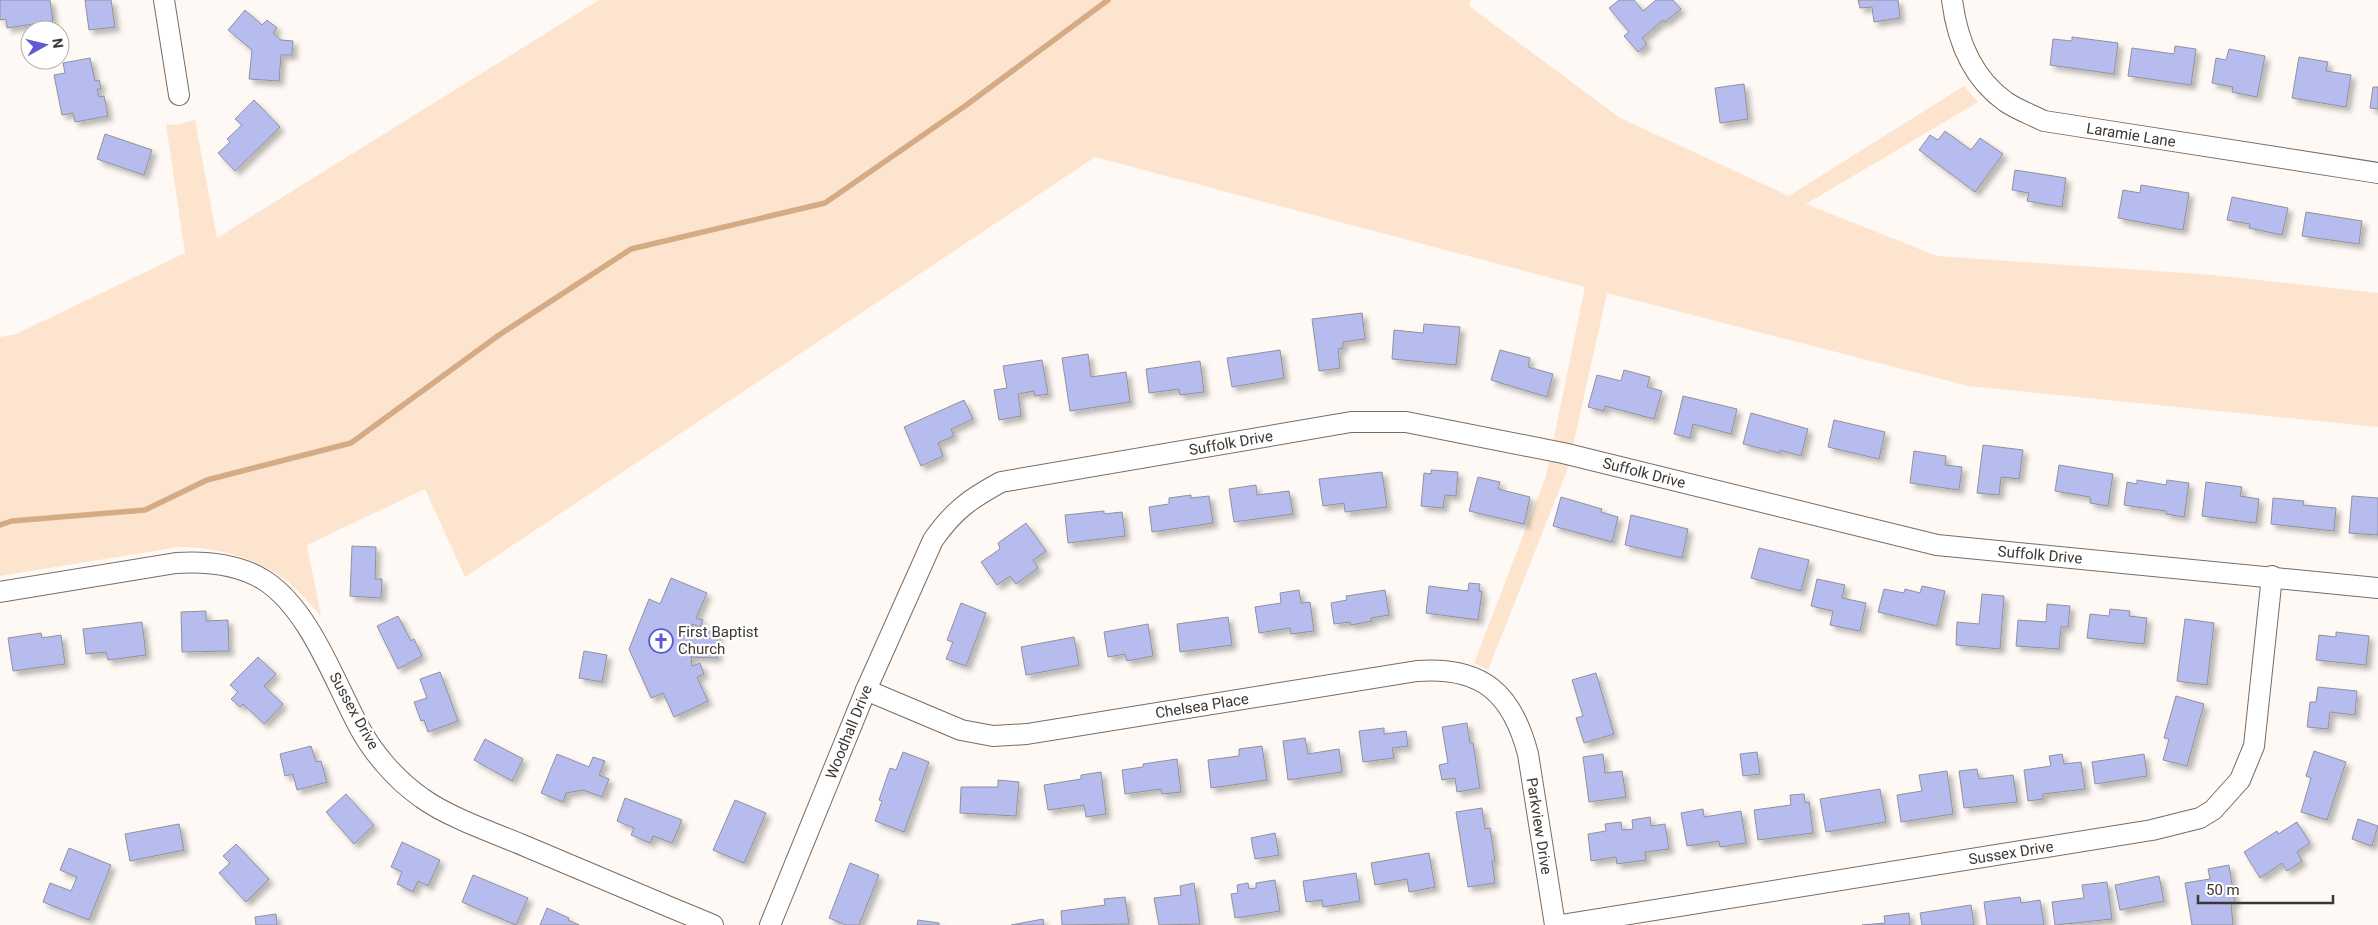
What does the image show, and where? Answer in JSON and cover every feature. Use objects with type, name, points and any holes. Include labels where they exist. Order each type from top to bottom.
[{"type":"street","points":[[164,0],[179,95]]},
{"type":"street","name":"Laramie Lane","points":[[1952,0],[1955,20],[1965,53],[1981,78],[2006,102],[2044,121],[2378,173]]},
{"type":"street","name":"Suffolk Drive","points":[[933,540],[943,525],[968,500],[1001,482],[1351,422],[1406,422],[1563,453],[1937,545],[2272,576],[2378,588]]},
{"type":"street","name":"Woodhall Drive","points":[[770,925],[866,690],[933,540]]},
{"type":"street","name":"Sussex Drive","points":[[0,592],[176,563],[198,562],[225,565],[247,572],[278,590],[297,612],[340,689],[358,726],[372,748],[393,773],[422,799],[471,824],[713,925]]},
{"type":"street","name":"Sussex Drive","points":[[1561,925],[2152,830],[2200,818],[2213,810],[2240,780],[2254,746],[2272,576]]},
{"type":"street","name":"Chelsea Place","points":[[866,690],[961,730],[993,736],[1028,734],[1407,672],[1439,669],[1477,679],[1495,690],[1509,707],[1521,727]]},
{"type":"street","name":"Parkview Drive","points":[[1521,727],[1528,754],[1554,925]]},
{"type":"shaded area","points":[[599,0],[1471,0],[1469,6],[1620,118],[1789,196],[1964,86],[1978,102],[1806,204],[1937,256],[2213,275],[2378,293],[2378,427],[1968,386],[1607,293],[1568,468],[1488,670],[1474,663],[1546,476],[1585,287],[1095,157],[465,577],[425,489],[307,545],[321,616],[285,579],[268,568],[231,554],[192,547],[179,547],[0,576],[0,337],[16,334],[185,253],[166,124],[176,125],[195,120],[217,238]]},
{"type":"building","points":[[0,0],[50,0],[53,20],[20,20],[20,26],[7,28],[6,19],[0,20]]},
{"type":"building","points":[[85,0],[111,0],[115,27],[89,30]]},
{"type":"building","points":[[1619,0],[1634,0],[1643,11],[1656,0],[1673,0],[1681,9],[1665,22],[1663,20],[1642,38],[1647,44],[1638,52],[1624,36],[1629,32],[1609,8]]},
{"type":"building","points":[[1858,0],[1898,0],[1900,18],[1874,22],[1872,7],[1860,8]]},
{"type":"building","points":[[245,10],[262,25],[267,20],[277,28],[273,33],[281,40],[293,41],[292,55],[281,55],[279,81],[249,79],[252,50],[228,30]]},
{"type":"building","points":[[2072,37],[2118,43],[2114,74],[2050,65],[2053,39],[2072,41]]},
{"type":"building","points":[[2175,46],[2196,49],[2191,85],[2128,76],[2132,48],[2174,54]]},
{"type":"building","points":[[2229,49],[2265,56],[2257,97],[2232,92],[2233,87],[2212,83],[2216,58],[2226,60]]},
{"type":"building","points":[[2299,57],[2328,62],[2326,71],[2351,75],[2346,107],[2292,98]]},
{"type":"building","points":[[90,58],[95,81],[99,80],[101,89],[97,89],[99,97],[104,96],[108,116],[75,122],[73,113],[62,115],[54,75],[65,73],[64,70],[70,70],[70,62]]},
{"type":"building","points":[[1744,84],[1748,119],[1720,123],[1715,88]]},
{"type":"building","points":[[2373,87],[2378,87],[2378,109],[2370,108]]},
{"type":"building","points":[[254,100],[280,127],[235,171],[218,153],[230,142],[227,139],[242,125],[235,119]]},
{"type":"building","points":[[1945,131],[1971,150],[1980,138],[2003,154],[1975,192],[1919,150],[1930,135],[1938,140]]},
{"type":"building","points":[[105,134],[152,150],[144,175],[97,159]]},
{"type":"building","points":[[2015,170],[2066,178],[2062,207],[2027,201],[2029,193],[2012,190]]},
{"type":"building","points":[[2141,185],[2189,193],[2183,230],[2118,218],[2123,190],[2140,193]]},
{"type":"building","points":[[2232,197],[2288,208],[2282,235],[2249,228],[2250,224],[2227,220]]},
{"type":"building","points":[[2306,212],[2362,221],[2359,244],[2302,236]]},
{"type":"building","points":[[1362,313],[1365,339],[1343,342],[1343,348],[1338,349],[1340,368],[1319,371],[1312,319]]},
{"type":"building","points":[[1424,324],[1460,327],[1456,365],[1392,359],[1394,330],[1423,333]]},
{"type":"building","points":[[1280,350],[1284,378],[1232,387],[1227,358]]},
{"type":"building","points":[[1500,350],[1530,358],[1528,367],[1553,374],[1547,397],[1491,380]]},
{"type":"building","points":[[1088,354],[1091,377],[1126,372],[1130,402],[1070,411],[1062,358]]},
{"type":"building","points":[[1042,360],[1048,394],[1035,396],[1034,391],[1018,394],[1021,416],[999,420],[994,390],[1007,388],[1003,366]]},
{"type":"building","points":[[1200,361],[1204,392],[1180,395],[1179,389],[1149,393],[1146,369]]},
{"type":"building","points":[[1624,370],[1650,377],[1647,387],[1662,391],[1654,419],[1605,406],[1604,411],[1588,407],[1597,375],[1621,381]]},
{"type":"building","points":[[1683,396],[1737,409],[1731,434],[1693,424],[1690,438],[1674,434]]},
{"type":"building","points":[[964,400],[973,419],[951,429],[954,436],[938,443],[943,456],[921,466],[904,427]]},
{"type":"building","points":[[1751,413],[1808,429],[1801,456],[1780,450],[1780,453],[1743,444]]},
{"type":"building","points":[[1834,420],[1885,432],[1879,459],[1828,447]]},
{"type":"building","points":[[1983,445],[2023,450],[2019,479],[2001,477],[1999,495],[1977,493]]},
{"type":"building","points":[[1914,451],[1946,456],[1945,465],[1962,467],[1959,490],[1910,483]]},
{"type":"building","points":[[2059,465],[2113,474],[2108,506],[2090,503],[2090,497],[2055,491]]},
{"type":"building","points":[[1431,470],[1458,472],[1456,496],[1445,495],[1443,508],[1421,506],[1424,473],[1431,474]]},
{"type":"building","points":[[1382,472],[1387,507],[1345,512],[1344,503],[1323,506],[1319,479]]},
{"type":"building","points":[[1478,477],[1500,482],[1498,489],[1530,497],[1524,524],[1469,511]]},
{"type":"building","points":[[2137,480],[2166,485],[2167,480],[2189,483],[2184,517],[2166,514],[2166,511],[2124,505],[2127,482],[2137,484]]},
{"type":"building","points":[[2206,482],[2242,487],[2240,496],[2259,499],[2256,523],[2202,516]]},
{"type":"building","points":[[1256,485],[1257,495],[1289,491],[1293,514],[1234,522],[1229,489]]},
{"type":"building","points":[[1191,495],[1191,498],[1209,496],[1213,523],[1152,532],[1149,507],[1169,504],[1169,498]]},
{"type":"building","points":[[2352,496],[2378,498],[2378,535],[2349,533]]},
{"type":"building","points":[[1561,497],[1602,509],[1601,512],[1618,517],[1612,542],[1553,526]]},
{"type":"building","points":[[2273,498],[2304,501],[2303,505],[2336,508],[2334,531],[2271,524]]},
{"type":"building","points":[[1104,511],[1104,514],[1122,512],[1125,536],[1068,543],[1065,515]]},
{"type":"building","points":[[1631,515],[1688,529],[1682,558],[1625,545]]},
{"type":"building","points":[[1026,523],[1046,551],[1033,560],[1038,568],[1016,584],[1010,576],[997,585],[981,562],[1000,549],[998,543]]},
{"type":"building","points":[[352,546],[376,547],[375,579],[382,579],[381,598],[350,596]]},
{"type":"building","points":[[1759,548],[1809,560],[1801,591],[1751,578]]},
{"type":"building","name":"First Baptist Church","points":[[671,578],[707,593],[696,618],[703,620],[700,627],[692,624],[691,657],[692,666],[700,663],[704,674],[697,677],[708,701],[674,717],[663,693],[651,698],[629,649],[649,599],[660,604]]},
{"type":"building","points":[[1817,579],[1845,585],[1842,598],[1866,603],[1860,631],[1830,625],[1833,611],[1811,606]]},
{"type":"building","points":[[1469,583],[1480,584],[1479,591],[1482,592],[1478,620],[1426,613],[1429,586],[1468,591]]},
{"type":"building","points":[[1922,586],[1945,591],[1937,626],[1878,612],[1884,589],[1904,593],[1905,589],[1920,593]]},
{"type":"building","points":[[1299,590],[1301,603],[1310,602],[1314,631],[1291,634],[1290,628],[1259,633],[1255,607],[1281,603],[1280,593]]},
{"type":"building","points":[[1385,590],[1389,615],[1371,618],[1372,621],[1351,625],[1350,622],[1334,624],[1331,603],[1347,600],[1346,596]]},
{"type":"building","points":[[1982,594],[2004,596],[2000,649],[1956,645],[1957,622],[1979,624]]},
{"type":"building","points":[[961,603],[986,613],[966,666],[946,659],[953,642],[947,640]]},
{"type":"building","points":[[2047,604],[2070,606],[2068,627],[2061,627],[2059,649],[2016,646],[2018,620],[2046,622]]},
{"type":"building","points":[[2110,609],[2130,611],[2129,616],[2147,618],[2144,644],[2087,638],[2090,614],[2109,616]]},
{"type":"building","points":[[206,611],[206,621],[228,620],[229,651],[182,652],[181,612]]},
{"type":"building","points":[[398,616],[411,641],[414,639],[422,656],[398,669],[377,626]]},
{"type":"building","points":[[1228,617],[1232,645],[1180,652],[1177,624]]},
{"type":"building","points":[[2185,619],[2214,623],[2207,685],[2177,681]]},
{"type":"building","points":[[142,622],[146,655],[108,660],[106,652],[86,654],[83,629]]},
{"type":"building","points":[[1148,624],[1153,656],[1127,661],[1125,654],[1108,657],[1104,632]]},
{"type":"building","points":[[691,631],[718,631],[717,658],[691,657]]},
{"type":"building","points":[[2336,632],[2369,636],[2366,665],[2316,660],[2319,635],[2336,637]]},
{"type":"building","points":[[41,633],[42,638],[61,635],[65,664],[13,671],[8,638]]},
{"type":"building","points":[[1074,637],[1079,665],[1026,675],[1021,647]]},
{"type":"building","points":[[584,651],[607,655],[602,682],[579,678]]},
{"type":"building","points":[[258,657],[276,674],[264,686],[283,704],[264,724],[243,704],[240,707],[231,699],[238,692],[230,685]]},
{"type":"building","points":[[440,672],[458,721],[428,732],[424,720],[421,721],[414,702],[427,698],[420,679]]},
{"type":"building","points":[[1596,673],[1614,734],[1584,743],[1576,718],[1583,716],[1572,680]]},
{"type":"building","points":[[2318,687],[2357,691],[2355,715],[2330,712],[2328,729],[2307,727],[2310,702],[2316,702]]},
{"type":"building","points":[[2176,696],[2204,704],[2187,766],[2163,760],[2169,739],[2164,738]]},
{"type":"building","points":[[1467,723],[1470,743],[1473,743],[1480,788],[1457,792],[1455,778],[1442,780],[1439,765],[1448,763],[1442,727]]},
{"type":"building","points":[[1384,728],[1384,734],[1406,731],[1408,746],[1392,748],[1394,758],[1363,762],[1359,731]]},
{"type":"building","points":[[1305,738],[1308,754],[1339,749],[1342,772],[1288,780],[1283,741]]},
{"type":"building","points":[[485,739],[523,759],[512,781],[474,760]]},
{"type":"building","points":[[311,746],[316,762],[321,761],[327,782],[297,790],[293,774],[285,776],[280,754]]},
{"type":"building","points":[[1262,746],[1267,780],[1211,788],[1208,760],[1239,756],[1239,749]]},
{"type":"building","points":[[2314,751],[2346,762],[2327,820],[2301,812],[2311,778],[2306,776]]},
{"type":"building","points":[[903,752],[929,762],[904,832],[875,821],[882,801],[879,800],[890,768],[896,770]]},
{"type":"building","points":[[1757,752],[1760,774],[1743,776],[1740,754]]},
{"type":"building","points":[[557,754],[589,767],[593,757],[605,761],[599,775],[609,779],[602,797],[583,790],[566,793],[563,802],[541,793]]},
{"type":"building","points":[[1603,754],[1605,773],[1622,771],[1626,797],[1589,802],[1583,757]]},
{"type":"building","points":[[2062,754],[2064,764],[2081,762],[2085,789],[2043,794],[2043,799],[2028,801],[2024,770],[2051,766],[2049,756]]},
{"type":"building","points":[[2144,754],[2147,776],[2095,784],[2092,762]]},
{"type":"building","points":[[1177,759],[1181,792],[1162,794],[1161,789],[1125,794],[1122,770],[1143,767],[1143,764]]},
{"type":"building","points":[[1977,769],[1979,779],[2013,775],[2017,802],[1964,808],[1959,771]]},
{"type":"building","points":[[1947,771],[1953,814],[1901,822],[1897,795],[1922,791],[1919,775]]},
{"type":"building","points":[[1101,772],[1106,814],[1086,817],[1084,805],[1048,810],[1044,785],[1081,779],[1081,775]]},
{"type":"building","points":[[998,780],[1019,782],[1016,816],[960,813],[961,787],[998,787]]},
{"type":"building","points":[[1880,789],[1886,822],[1826,832],[1820,799]]},
{"type":"building","points":[[346,794],[374,825],[354,844],[326,812]]},
{"type":"building","points":[[1804,794],[1805,803],[1809,802],[1813,833],[1758,840],[1754,810],[1791,805],[1790,795]]},
{"type":"building","points":[[625,798],[682,820],[672,843],[653,836],[650,843],[631,835],[634,828],[617,821]]},
{"type":"building","points":[[735,800],[766,813],[744,863],[713,850]]},
{"type":"building","points":[[1482,808],[1485,829],[1490,828],[1495,861],[1492,861],[1495,883],[1468,887],[1456,812]]},
{"type":"building","points":[[1703,809],[1704,817],[1741,811],[1746,843],[1720,847],[1719,841],[1687,846],[1681,813]]},
{"type":"building","points":[[1650,817],[1651,826],[1665,824],[1669,849],[1645,852],[1646,860],[1617,864],[1616,857],[1591,861],[1588,834],[1606,831],[1605,824],[1621,822],[1622,830],[1633,829],[1632,820]]},
{"type":"building","points":[[2358,819],[2378,826],[2372,846],[2352,839]]},
{"type":"building","points":[[2297,822],[2310,843],[2297,852],[2302,861],[2287,871],[2282,863],[2260,878],[2244,852],[2277,831],[2278,834]]},
{"type":"building","points":[[179,824],[184,850],[130,861],[125,834]]},
{"type":"building","points":[[1275,833],[1279,855],[1255,859],[1251,838]]},
{"type":"building","points":[[402,842],[440,860],[428,886],[418,881],[413,892],[397,884],[402,872],[391,867]]},
{"type":"building","points":[[236,844],[269,879],[246,902],[219,873],[230,863],[223,856]]},
{"type":"building","points":[[69,848],[111,865],[89,920],[43,902],[50,883],[71,891],[77,877],[60,870]]},
{"type":"building","points":[[1429,853],[1435,887],[1409,892],[1407,879],[1375,885],[1371,863]]},
{"type":"building","points":[[850,863],[879,875],[859,925],[846,925],[829,918]]},
{"type":"building","points":[[2229,865],[2235,903],[2231,903],[2233,925],[2192,925],[2185,883],[2210,879],[2208,869]]},
{"type":"building","points":[[1356,873],[1360,901],[1323,907],[1322,900],[1306,902],[1303,881]]},
{"type":"building","points":[[473,875],[528,898],[516,925],[462,902]]},
{"type":"building","points":[[2159,876],[2164,901],[2120,910],[2115,885]]},
{"type":"building","points":[[1275,880],[1280,911],[1235,918],[1231,894],[1238,893],[1237,885],[1248,883],[1249,889],[1256,888],[1256,883]]},
{"type":"building","points":[[2107,882],[2112,919],[2055,925],[2052,902],[2084,898],[2082,885]]},
{"type":"building","points":[[1194,883],[1200,924],[1159,925],[1154,898],[1181,895],[1180,886]]},
{"type":"building","points":[[1125,897],[1129,924],[1062,925],[1061,911],[1105,905],[1104,899]]},
{"type":"building","points":[[2020,897],[2021,903],[2040,900],[2044,925],[1987,925],[1984,902]]},
{"type":"building","points":[[1971,905],[1974,925],[1922,925],[1920,913]]},
{"type":"building","points":[[547,908],[569,918],[568,920],[579,925],[540,925]]},
{"type":"building","points":[[1909,913],[1910,925],[1862,925],[1885,923],[1884,916]]},
{"type":"building","points":[[276,914],[277,925],[256,925],[255,917]]},
{"type":"building","points":[[1043,919],[1044,925],[1011,925]]},
{"type":"building","points":[[918,920],[939,923],[939,925],[917,925]]},
{"type":"waterway","points":[[0,525],[12,521],[145,510],[207,480],[351,443],[499,335],[631,249],[825,203],[965,106],[1108,0]]},
{"type":"place","name":"First Baptist Church","points":[[661,641]]}]
